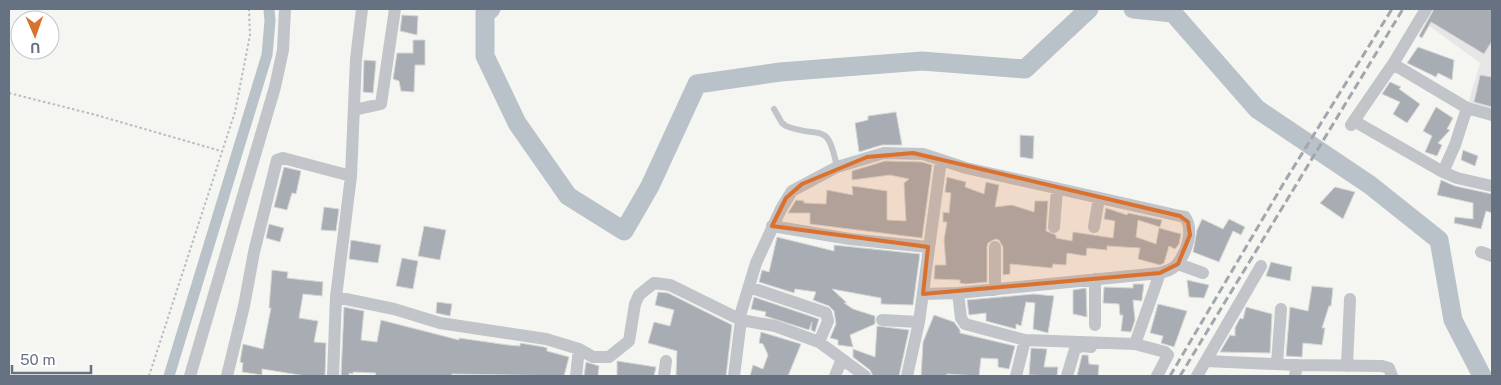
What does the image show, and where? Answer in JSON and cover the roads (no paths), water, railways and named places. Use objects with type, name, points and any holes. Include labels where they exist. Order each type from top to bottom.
[{"type":"street","points":[[190,376],[276,87],[283,50],[284,9]]},
{"type":"street","points":[[333,376],[336,297],[351,176],[356,59],[362,9]]},
{"type":"street","points":[[354,110],[381,104],[395,9]]},
{"type":"street","points":[[1426,9],[1393,64],[1353,123],[1443,172],[1458,178],[1492,186]]},
{"type":"street","points":[[1393,64],[1467,108],[1492,115]]},
{"type":"street","points":[[1443,172],[1455,145],[1467,108]]},
{"type":"street","points":[[734,376],[740,319],[748,288],[772,226],[792,191],[837,167],[884,153],[912,153],[966,168],[1184,217],[1190,227],[1190,235],[1178,264],[1170,270],[1160,273],[958,294],[922,294]]},
{"type":"street","points":[[227,376],[244,306],[254,252],[277,160],[283,158],[324,171],[351,176]]},
{"type":"street","points":[[907,376],[919,322],[941,160]]},
{"type":"street","points":[[1054,227],[1057,189]]},
{"type":"street","points":[[1094,227],[1099,198]]},
{"type":"street","points":[[772,226],[850,239],[928,247]]},
{"type":"street","points":[[995,247],[995,290]]},
{"type":"street","points":[[1178,264],[1203,273]]},
{"type":"street","points":[[1197,376],[1261,266]]},
{"type":"street","points":[[1067,376],[1072,356],[1078,347],[1118,351],[1125,349],[1131,343],[1160,273]]},
{"type":"street","points":[[1095,279],[1095,325]]},
{"type":"street","points":[[336,297],[440,323],[546,339],[579,349],[593,357],[609,357],[619,351],[628,341],[635,304],[639,295],[654,283],[678,288],[740,319],[774,326],[819,342],[865,376]]},
{"type":"street","points":[[748,288],[826,314],[828,321],[819,342]]},
{"type":"street","points":[[958,294],[961,318],[965,324],[1024,340],[1131,343],[1165,352],[1168,355],[1157,376]]},
{"type":"street","points":[[1347,366],[1350,299]]},
{"type":"street","points":[[1277,364],[1281,310]]},
{"type":"street","points":[[882,320],[919,322]]},
{"type":"street","points":[[1016,376],[1024,340]]},
{"type":"street","points":[[576,376],[579,349]]},
{"type":"street","points":[[835,376],[842,359]]},
{"type":"street","points":[[664,376],[666,361]]},
{"type":"street","points":[[1206,361],[1277,364],[1296,371],[1347,366],[1382,366],[1389,368],[1392,376]]},
{"type":"lane","points":[[774,109],[782,123],[786,126],[824,133],[829,138],[837,167]]},
{"type":"waterway","points":[[169,376],[267,55],[270,21],[269,9]]},
{"type":"waterway","points":[[491,9],[485,13],[485,56],[517,123],[568,196],[624,231],[650,186],[697,84],[780,72],[922,61],[1025,69],[1089,9]]},
{"type":"waterway","points":[[1133,9],[1173,13],[1257,109],[1370,185],[1439,240],[1453,320],[1482,376]]},
{"type":"railway","points":[[1170,376],[1285,181],[1392,9]]},
{"type":"railway","points":[[1180,376],[1403,9]]}]
